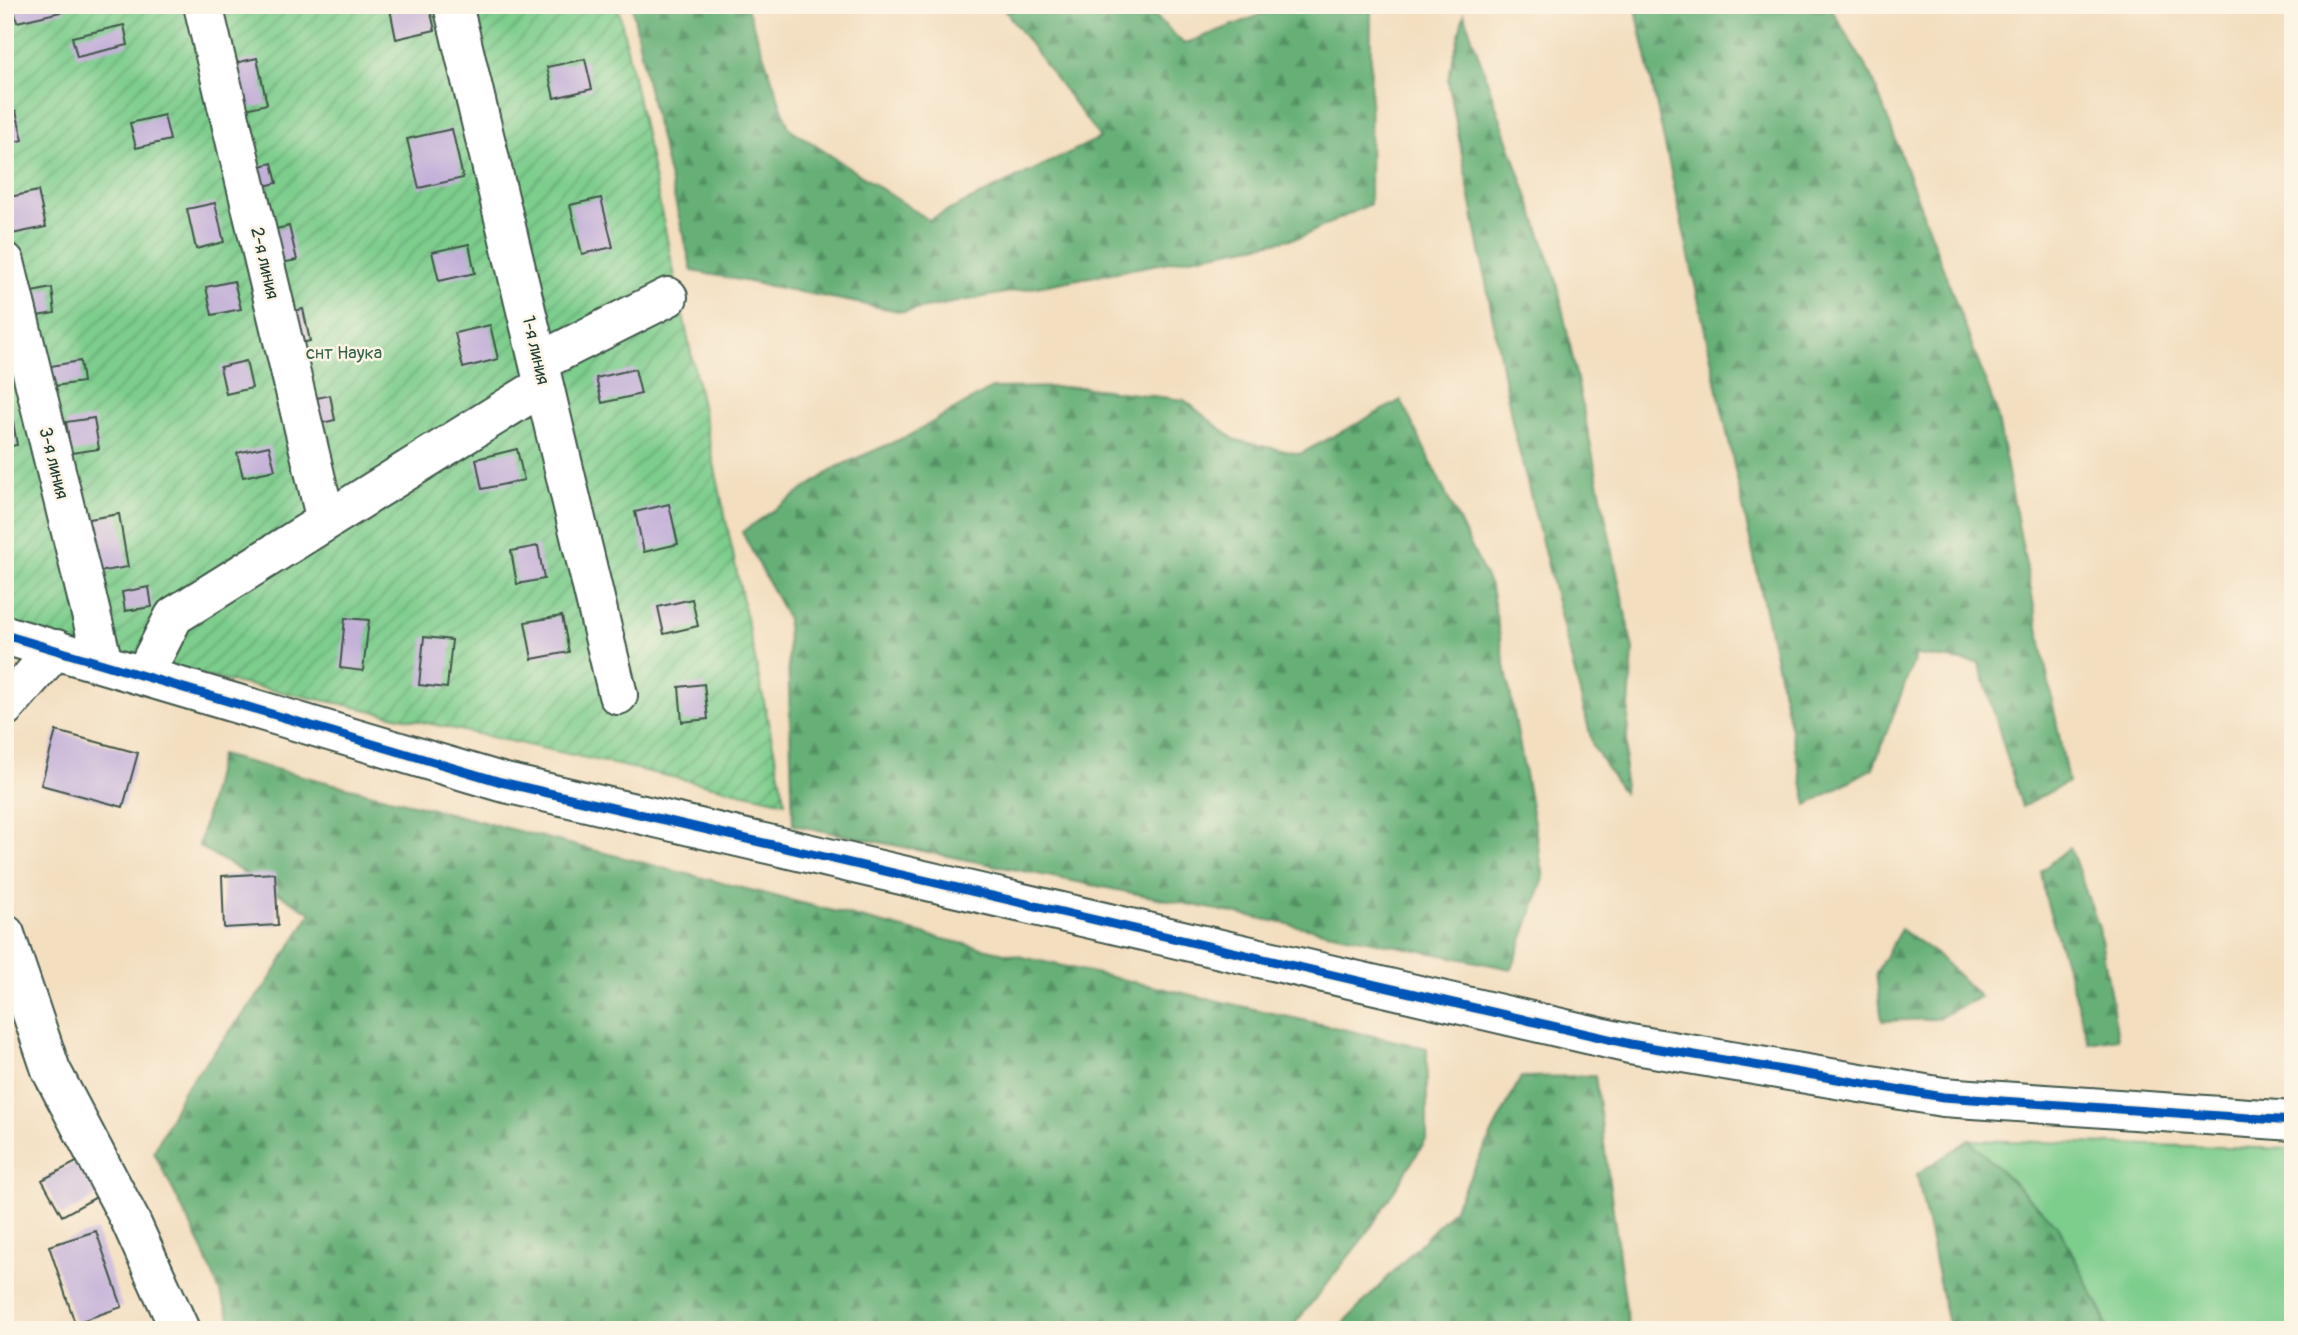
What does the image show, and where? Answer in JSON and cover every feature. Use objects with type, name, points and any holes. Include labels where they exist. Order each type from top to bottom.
[{"type":"street","name":"2-я линия","points":[[203,5],[326,521]]},
{"type":"street","name":"1-я линия","points":[[453,5],[618,695]]},
{"type":"street","name":"3-я линия","points":[[5,262],[103,663]]},
{"type":"street","points":[[144,675],[174,617],[326,521],[542,374],[668,298]]},
{"type":"street","points":[[5,635],[501,782],[1630,1044],[1943,1097],[2293,1121]]},
{"type":"street","points":[[5,707],[56,649]]},
{"type":"street","points":[[5,934],[51,1070],[130,1220],[180,1330]]},
{"type":"green space","name":"снт Наука","points":[[5,5],[618,5],[785,802],[337,703],[87,653],[5,626]]},
{"type":"green space","points":[[632,5],[746,5],[789,128],[929,220],[1100,138],[1001,5],[1144,5],[1184,44],[1286,5],[1371,5],[1370,204],[1301,237],[904,312],[692,271],[646,80]]},
{"type":"green space","points":[[1635,5],[1829,5],[1872,77],[1996,410],[2068,782],[2022,807],[1979,663],[1916,655],[1873,768],[1807,805]]},
{"type":"green space","points":[[1464,14],[1556,278],[1633,650],[1623,793],[1593,746],[1513,426],[1448,80]]},
{"type":"green space","points":[[1081,387],[1184,400],[1235,440],[1300,454],[1401,400],[1491,588],[1544,878],[1512,969],[793,825],[787,618],[742,532],[837,467],[910,435],[992,388]]},
{"type":"green space","points":[[220,755],[943,939],[1427,1048],[1427,1138],[1368,1232],[1290,1330],[235,1330],[203,1250],[154,1152],[183,1091],[267,984],[311,913],[199,846]]},
{"type":"green space","points":[[2070,847],[2099,928],[2118,1038],[2089,1043],[2045,896],[2041,871]]},
{"type":"green space","points":[[1901,929],[1940,957],[1980,997],[1936,1019],[1882,1021],[1876,973]]},
{"type":"green space","points":[[1595,1076],[1629,1330],[1337,1330],[1453,1210],[1521,1077]]},
{"type":"green space","points":[[1969,1140],[2293,1149],[2293,1330],[2108,1330],[2059,1227]]},
{"type":"green space","points":[[1969,1140],[2059,1227],[2108,1330],[1949,1330],[1917,1174]]},
{"type":"building","points":[[13,5],[63,5],[65,11],[17,22]]},
{"type":"building","points":[[406,5],[429,5],[435,30],[396,39],[390,9]]},
{"type":"building","points":[[521,5],[560,5],[560,6],[523,15]]},
{"type":"building","points":[[124,25],[128,45],[77,57],[72,37]]},
{"type":"building","points":[[257,58],[267,104],[233,112],[222,66]]},
{"type":"building","points":[[585,59],[592,89],[554,98],[547,67]]},
{"type":"building","points":[[16,111],[23,140],[5,144],[5,114]]},
{"type":"building","points":[[164,115],[170,140],[136,148],[130,123]]},
{"type":"building","points":[[452,129],[463,178],[419,188],[407,139]]},
{"type":"building","points":[[272,163],[277,183],[255,188],[250,169]]},
{"type":"building","points":[[38,191],[46,227],[12,234],[5,198]]},
{"type":"building","points":[[601,198],[613,247],[582,254],[570,205]]},
{"type":"building","points":[[215,203],[224,242],[196,249],[187,209]]},
{"type":"building","points":[[289,226],[297,260],[271,265],[263,232]]},
{"type":"building","points":[[469,244],[475,273],[439,281],[432,252]]},
{"type":"building","points":[[234,281],[241,309],[212,315],[206,287]]},
{"type":"building","points":[[52,288],[55,313],[31,317],[27,293]]},
{"type":"building","points":[[303,309],[310,341],[288,346],[281,314]]},
{"type":"building","points":[[490,325],[498,359],[463,368],[455,333]]},
{"type":"building","points":[[80,361],[83,382],[54,386],[51,366]]},
{"type":"building","points":[[246,361],[252,388],[226,394],[220,367]]},
{"type":"building","points":[[635,369],[641,394],[602,403],[596,378]]},
{"type":"building","points":[[330,395],[335,420],[305,427],[300,402]]},
{"type":"building","points":[[5,404],[10,404],[17,445],[5,447]]},
{"type":"building","points":[[94,418],[99,449],[71,453],[66,422]]},
{"type":"building","points":[[269,446],[275,470],[243,477],[237,453]]},
{"type":"building","points":[[517,449],[524,480],[482,489],[476,459]]},
{"type":"building","points":[[669,504],[678,544],[644,552],[635,512]]},
{"type":"building","points":[[119,514],[128,567],[92,573],[83,520]]},
{"type":"building","points":[[538,546],[544,579],[517,584],[511,551]]},
{"type":"building","points":[[149,587],[152,607],[125,611],[122,592]]},
{"type":"building","points":[[692,599],[698,626],[664,634],[658,607]]},
{"type":"building","points":[[562,616],[569,652],[532,659],[525,622]]},
{"type":"building","points":[[345,618],[369,620],[363,671],[340,668]]},
{"type":"building","points":[[424,637],[452,640],[447,688],[419,685]]},
{"type":"building","points":[[704,684],[708,719],[682,722],[679,687]]},
{"type":"building","points":[[56,731],[138,753],[123,807],[41,785]]},
{"type":"building","points":[[275,873],[278,925],[224,928],[222,876]]},
{"type":"building","points":[[82,1159],[102,1194],[62,1216],[42,1180]]},
{"type":"building","points":[[96,1231],[122,1307],[75,1323],[49,1246]]},
{"type":"cycle path","points":[[5,635],[501,782],[1630,1044],[1943,1097],[2293,1121]]}]
